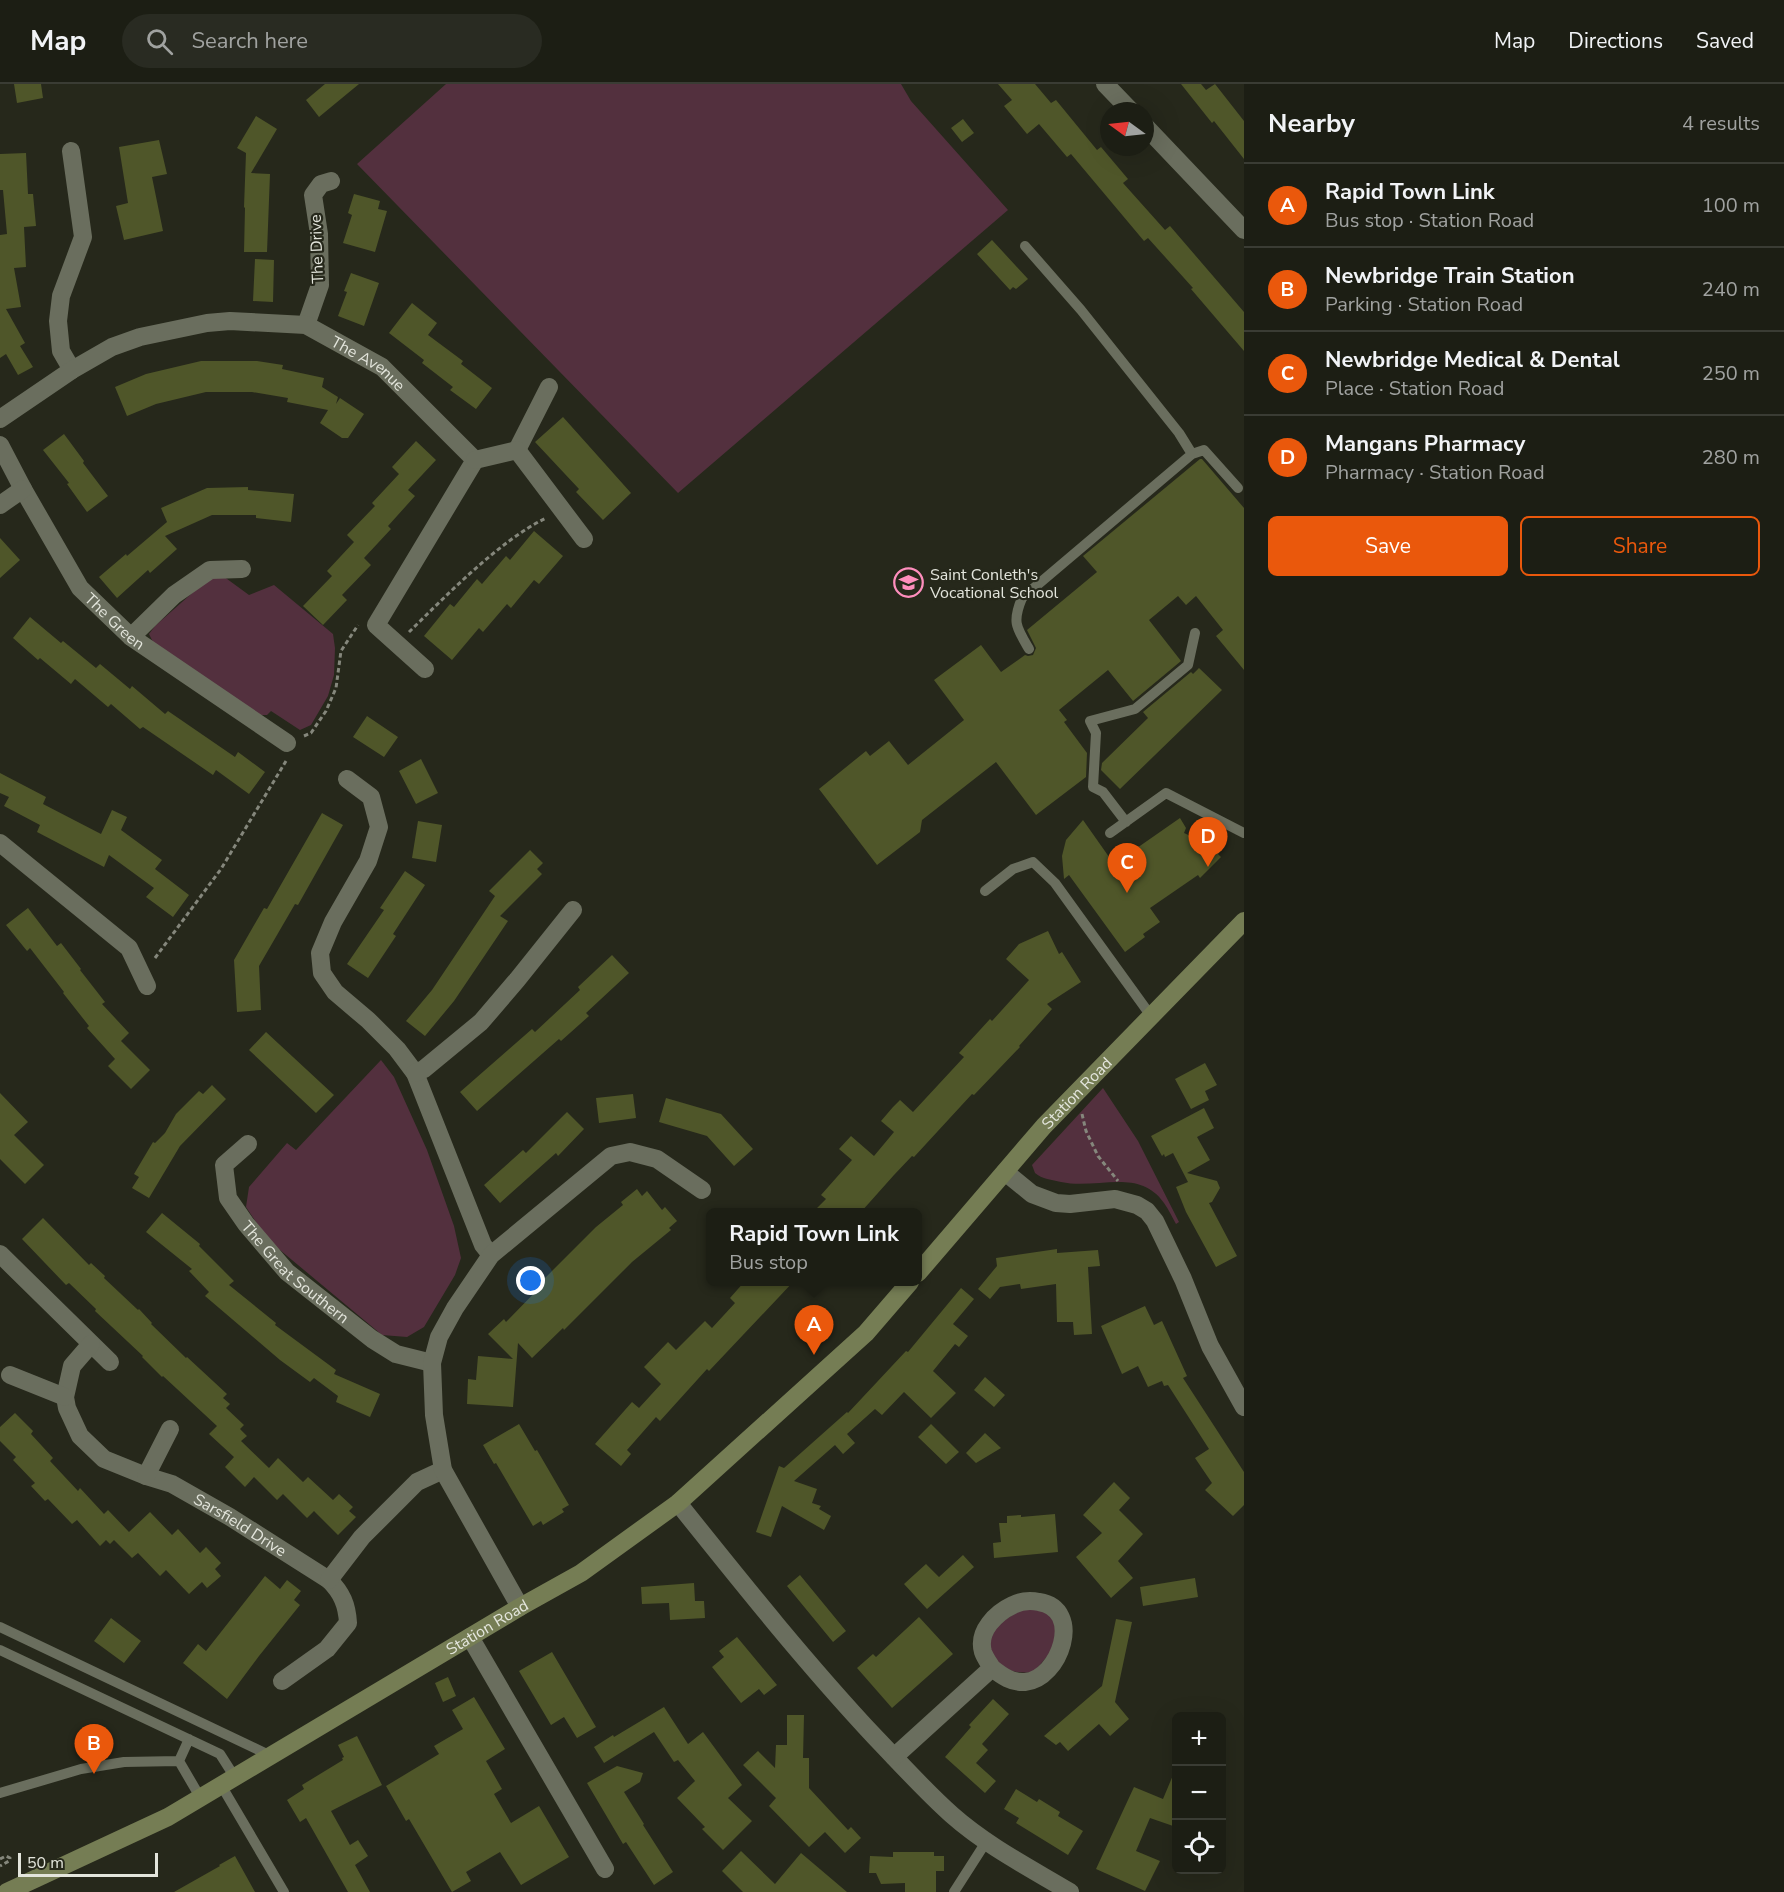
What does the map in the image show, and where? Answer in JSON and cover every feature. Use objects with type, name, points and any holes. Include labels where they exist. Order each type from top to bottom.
[{"type":"main road","name":"Station Road","points":[[922,1268],[1072,1097],[1244,921]]},
{"type":"main road","name":"Station Road","points":[[7,1892],[168,1817],[269,1755],[581,1573],[678,1503],[866,1333],[906,1286]]},
{"type":"street","points":[[1105,84],[1122,102]]},
{"type":"street","points":[[1154,135],[1244,230]]},
{"type":"street","points":[[71,151],[83,237],[62,296],[58,321],[61,351],[72,370]]},
{"type":"street","name":"The Drive","points":[[306,325],[320,285],[319,234],[313,195],[321,184],[331,181]]},
{"type":"street","name":"The Avenue","points":[[0,419],[72,370],[112,347],[140,337],[207,323],[230,321],[306,325],[382,368],[475,460]]},
{"type":"street","points":[[425,669],[376,626],[475,460],[517,450],[549,387]]},
{"type":"street","name":"The Green","points":[[0,445],[80,588],[131,637],[287,743]]},
{"type":"street","points":[[517,450],[585,539]]},
{"type":"street","points":[[0,505],[23,489]]},
{"type":"street","points":[[131,637],[174,595],[210,570],[242,569]]},
{"type":"street","points":[[347,779],[371,797],[379,827],[368,861],[333,922],[320,953],[322,973],[334,992],[368,1020],[397,1049],[415,1073],[483,1245],[491,1255]]},
{"type":"street","points":[[0,843],[129,948],[145,981]]},
{"type":"street","points":[[415,1073],[424,1069],[481,1022],[573,910]]},
{"type":"street","name":"The Great Southern","points":[[248,1144],[224,1165],[228,1198],[246,1224],[287,1272],[372,1339],[396,1354],[432,1363]]},
{"type":"street","points":[[520,1607],[443,1470],[434,1415],[432,1363],[439,1337],[455,1308],[491,1255],[611,1156],[630,1152],[657,1159],[702,1190]]},
{"type":"street","points":[[1005,1172],[1032,1194],[1056,1203],[1070,1204],[1115,1199],[1124,1200],[1147,1211],[1155,1221],[1183,1279],[1210,1346],[1244,1407]]},
{"type":"street","points":[[0,1254],[110,1362]]},
{"type":"street","points":[[10,1375],[65,1397],[72,1366],[91,1344]]},
{"type":"street","name":"Sarsfield Drive","points":[[65,1397],[67,1408],[80,1436],[104,1459],[172,1484],[230,1517],[329,1580],[340,1591],[347,1609],[348,1623],[327,1649],[282,1682]]},
{"type":"street","points":[[146,1476],[170,1429]]},
{"type":"street","points":[[329,1580],[362,1537],[417,1482],[443,1470]]},
{"type":"street","points":[[678,1503],[823,1681],[952,1815],[986,1842],[1070,1892]]},
{"type":"street","points":[[1032,1600],[1046,1603],[1056,1610],[1061,1618],[1064,1639],[1050,1666],[1038,1677],[1027,1682],[1013,1681],[992,1668],[983,1653],[982,1642],[991,1621],[1004,1609],[1019,1602],[1032,1600]]},
{"type":"street","points":[[470,1637],[605,1869]]},
{"type":"street","points":[[894,1757],[992,1668]]},
{"type":"lane","points":[[1025,246],[1088,319],[1179,433],[1192,454]]},
{"type":"lane","points":[[1029,649],[1016,628],[1015,614],[1022,598],[1192,454],[1204,450],[1238,488]]},
{"type":"lane","points":[[1126,822],[1103,792],[1093,787],[1096,733],[1090,721],[1135,709],[1188,665],[1195,633]]},
{"type":"lane","points":[[1110,833],[1166,793],[1244,833]]},
{"type":"lane","points":[[985,891],[1013,869],[1033,862],[1055,883],[1151,1016]]},
{"type":"lane","points":[[0,1627],[269,1755]]},
{"type":"lane","points":[[0,1650],[220,1754],[228,1780],[284,1892]]},
{"type":"lane","points":[[179,1761],[189,1739]]},
{"type":"lane","points":[[0,1793],[81,1769],[124,1762],[179,1761]]},
{"type":"lane","points":[[179,1761],[200,1797]]},
{"type":"lane","points":[[954,1892],[986,1842]]},
{"type":"path","points":[[397,644],[497,551],[535,523],[562,510]]},
{"type":"path","points":[[145,981],[221,869],[286,761],[287,743],[311,734],[326,711],[336,688],[341,651],[358,625]]},
{"type":"path","points":[[1072,1097],[1080,1106],[1086,1131],[1098,1156],[1122,1187],[1124,1200]]},
{"type":"path","points":[[0,1859],[6,1856],[10,1858],[9,1862],[0,1866]]},
{"type":"shaded area","points":[[446,84],[901,84],[911,101],[1008,210],[678,493],[357,164]]},
{"type":"shaded area","points":[[223,576],[249,595],[274,585],[333,634],[334,675],[328,696],[311,725],[300,730],[271,711],[267,715],[259,715],[154,644],[149,634],[155,626],[208,579]]},
{"type":"shaded area","points":[[381,1060],[394,1077],[427,1150],[454,1226],[461,1258],[455,1275],[424,1327],[407,1337],[382,1335],[268,1240],[246,1207],[249,1187],[287,1143],[296,1150]]},
{"type":"shaded area","points":[[1103,1088],[1138,1141],[1179,1222],[1176,1224],[1164,1203],[1154,1192],[1142,1186],[1117,1182],[1075,1184],[1047,1179],[1035,1173],[1032,1165]]},
{"type":"shaded area","points":[[1028,1605],[1055,1617],[1055,1647],[1034,1672],[1008,1670],[997,1662],[990,1649],[991,1629]]},
{"type":"building","points":[[14,84],[41,84],[43,98],[17,103]]},
{"type":"building","points":[[325,84],[359,84],[319,117],[306,100]]},
{"type":"building","points":[[998,84],[1035,84],[1051,103],[1056,100],[1097,150],[1100,148],[1100,156],[1109,156],[1128,179],[1123,183],[1165,230],[1170,226],[1244,312],[1244,351],[1191,289],[1193,288],[1148,238],[1144,241],[1071,154],[1067,157],[1039,124],[1027,134],[1004,106],[1012,100]]},
{"type":"building","points":[[1181,84],[1201,84],[1206,90],[1215,84],[1244,121],[1244,159],[1214,121],[1212,123]]},
{"type":"building","points":[[256,116],[277,129],[251,173],[270,174],[267,252],[244,252],[246,153],[237,148]]},
{"type":"building","points":[[963,119],[974,133],[962,142],[951,128]]},
{"type":"building","points":[[159,140],[167,174],[152,177],[163,231],[124,240],[116,206],[128,203],[119,147]]},
{"type":"building","points":[[26,153],[28,194],[33,194],[36,226],[24,227],[26,267],[14,268],[21,307],[6,309],[25,343],[20,346],[33,367],[18,375],[6,354],[0,358],[0,235],[7,234],[3,190],[0,190],[0,154]]},
{"type":"building","points":[[354,194],[380,201],[378,209],[387,211],[375,252],[343,243],[352,215],[348,213]]},
{"type":"building","points":[[992,240],[1028,279],[1016,289],[1013,287],[1010,290],[977,254]]},
{"type":"building","points":[[255,259],[274,260],[273,302],[253,301]]},
{"type":"building","points":[[351,273],[379,283],[364,326],[338,316]]},
{"type":"building","points":[[412,303],[437,323],[428,335],[463,361],[461,364],[492,388],[476,409],[450,390],[453,387],[422,363],[424,360],[389,333]]},
{"type":"building","points":[[201,361],[257,361],[283,365],[282,369],[324,378],[322,387],[338,397],[336,404],[340,398],[364,414],[348,438],[342,438],[320,423],[328,410],[287,402],[288,398],[252,392],[206,392],[156,404],[127,416],[115,387],[146,374]]},
{"type":"building","points":[[563,417],[631,493],[603,520],[576,492],[579,489],[535,442]]},
{"type":"building","points":[[64,434],[108,496],[87,512],[67,484],[69,483],[43,450]]},
{"type":"building","points":[[416,441],[436,460],[408,490],[415,496],[388,526],[391,529],[364,558],[371,565],[342,595],[347,600],[323,625],[303,606],[332,576],[327,571],[354,542],[347,535],[375,506],[372,503],[399,474],[392,467]]},
{"type":"building","points":[[1200,459],[1244,508],[1244,670],[1216,636],[1223,630],[1196,596],[1186,605],[1178,596],[1149,620],[1181,661],[1133,701],[1108,670],[1059,710],[1067,720],[1064,722],[1087,753],[1086,777],[1036,815],[996,762],[922,820],[920,832],[877,865],[819,789],[866,751],[870,756],[889,741],[908,765],[964,720],[934,680],[981,645],[1001,672],[1025,655],[1033,655],[1036,648],[1027,630],[1097,572],[1083,556]]},
{"type":"building","points":[[248,487],[248,490],[294,494],[291,522],[256,518],[256,515],[212,515],[165,536],[177,549],[150,573],[148,570],[117,598],[99,577],[167,522],[161,508],[207,488]]},
{"type":"building","points":[[534,531],[563,556],[539,584],[534,580],[511,608],[507,604],[483,632],[479,628],[452,660],[424,636],[450,604],[454,607],[477,579],[482,584],[506,556],[510,560]]},
{"type":"building","points":[[0,538],[20,560],[0,578]]},
{"type":"building","points":[[30,617],[96,668],[100,664],[130,689],[132,686],[165,714],[168,711],[235,757],[238,752],[265,772],[249,794],[216,770],[213,775],[143,727],[140,729],[111,704],[108,707],[75,679],[71,684],[40,658],[38,660],[13,638]]},
{"type":"building","points":[[1199,668],[1222,690],[1120,789],[1101,770],[1102,763],[1148,718],[1143,712]]},
{"type":"building","points":[[367,716],[398,737],[384,757],[353,737]]},
{"type":"building","points":[[421,759],[438,793],[416,804],[399,771]]},
{"type":"building","points":[[0,773],[46,797],[43,804],[101,834],[112,810],[127,817],[121,830],[162,860],[155,869],[189,895],[173,917],[146,897],[154,888],[109,855],[104,867],[37,832],[40,825],[4,806],[9,797],[0,793]]},
{"type":"building","points":[[322,813],[343,825],[298,905],[295,904],[259,966],[261,1010],[237,1012],[234,960],[264,908],[267,909]]},
{"type":"building","points":[[1180,818],[1186,828],[1184,833],[1222,850],[1218,854],[1221,857],[1200,878],[1198,875],[1150,908],[1160,922],[1143,934],[1145,937],[1125,952],[1069,875],[1064,879],[1062,856],[1066,840],[1083,820],[1114,864]]},
{"type":"building","points":[[418,821],[442,825],[436,862],[412,858]]},
{"type":"building","points":[[530,850],[543,863],[537,869],[542,874],[500,916],[508,921],[454,1001],[425,1036],[406,1021],[432,990],[495,896],[489,891]]},
{"type":"building","points":[[405,871],[425,885],[393,934],[396,936],[368,978],[347,964],[384,910],[380,908]]},
{"type":"building","points":[[28,908],[57,946],[61,943],[105,1002],[102,1004],[129,1033],[121,1041],[150,1070],[131,1089],[108,1066],[115,1059],[87,1028],[89,1026],[64,992],[30,948],[27,951],[6,925]]},
{"type":"building","points":[[1048,931],[1059,954],[1062,952],[1081,982],[1047,1004],[1052,1009],[1020,1047],[974,1095],[972,1094],[914,1157],[912,1156],[865,1208],[817,1208],[826,1199],[821,1195],[852,1160],[839,1149],[851,1136],[874,1156],[894,1132],[881,1121],[893,1107],[900,1100],[913,1112],[964,1057],[959,1053],[1029,980],[1006,959],[1019,944]]},
{"type":"building","points":[[612,955],[629,973],[586,1013],[589,1016],[561,1041],[559,1039],[477,1111],[460,1092],[532,1029],[535,1032],[580,990],[578,987]]},
{"type":"building","points":[[266,1032],[334,1095],[316,1113],[249,1050]]},
{"type":"building","points":[[1205,1063],[1217,1085],[1205,1091],[1209,1100],[1191,1109],[1175,1079]]},
{"type":"building","points":[[212,1085],[226,1099],[180,1146],[149,1198],[132,1188],[139,1177],[134,1174],[153,1142],[155,1143],[165,1133],[176,1114],[199,1091],[203,1094]]},
{"type":"building","points":[[0,1093],[28,1122],[14,1135],[44,1165],[25,1184],[0,1159]]},
{"type":"building","points":[[633,1094],[636,1118],[599,1123],[596,1098]]},
{"type":"building","points":[[666,1098],[721,1114],[753,1149],[734,1166],[707,1136],[659,1122]]},
{"type":"building","points":[[1204,1108],[1214,1128],[1197,1137],[1210,1160],[1187,1173],[1217,1181],[1220,1188],[1212,1202],[1209,1203],[1237,1256],[1216,1267],[1186,1212],[1176,1187],[1188,1182],[1173,1153],[1162,1156],[1151,1136]]},
{"type":"building","points":[[567,1112],[584,1129],[558,1156],[556,1153],[500,1203],[484,1185],[523,1150],[526,1153]]},
{"type":"building","points":[[637,1189],[642,1196],[647,1191],[662,1210],[665,1207],[677,1221],[669,1228],[671,1230],[632,1262],[564,1330],[563,1328],[532,1358],[518,1343],[513,1407],[467,1404],[468,1379],[476,1380],[478,1356],[513,1359],[488,1334],[504,1319],[506,1322],[543,1284],[541,1282]]},
{"type":"building","points":[[162,1213],[200,1244],[199,1246],[234,1281],[229,1285],[276,1323],[275,1325],[336,1370],[334,1374],[380,1394],[370,1417],[336,1402],[338,1396],[314,1378],[310,1382],[280,1360],[205,1296],[209,1292],[189,1271],[192,1269],[146,1232]]},
{"type":"building","points":[[43,1218],[89,1265],[91,1263],[105,1276],[104,1278],[139,1309],[186,1358],[227,1394],[223,1398],[230,1404],[226,1408],[244,1425],[240,1429],[247,1436],[241,1441],[269,1468],[278,1458],[303,1482],[308,1477],[333,1500],[339,1494],[353,1507],[349,1511],[356,1517],[338,1535],[314,1511],[307,1518],[283,1494],[277,1500],[254,1477],[245,1487],[225,1467],[234,1457],[209,1434],[217,1426],[162,1377],[69,1283],[66,1285],[22,1239]]},
{"type":"building","points":[[1057,1249],[1057,1253],[1098,1250],[1100,1266],[1088,1267],[1092,1334],[1074,1335],[1073,1322],[1057,1322],[1056,1284],[1021,1289],[1020,1284],[1000,1287],[990,1299],[978,1289],[997,1266],[996,1258]]},
{"type":"building","points":[[741,1286],[789,1286],[709,1371],[707,1369],[660,1421],[656,1417],[627,1450],[631,1454],[621,1466],[595,1444],[632,1402],[639,1408],[661,1384],[644,1367],[668,1342],[676,1350],[705,1321],[712,1328],[735,1303],[730,1298]]},
{"type":"building","points":[[961,1288],[974,1299],[953,1324],[968,1336],[959,1347],[955,1344],[933,1371],[956,1393],[931,1418],[904,1392],[882,1415],[875,1409],[847,1434],[855,1443],[843,1454],[835,1445],[794,1481],[817,1489],[812,1503],[821,1506],[819,1509],[831,1516],[824,1530],[782,1506],[771,1537],[756,1532],[779,1466],[784,1468],[848,1413],[906,1351],[908,1352]]},
{"type":"building","points":[[1145,1306],[1154,1325],[1162,1321],[1187,1376],[1183,1378],[1244,1472],[1244,1505],[1233,1516],[1205,1490],[1212,1483],[1195,1458],[1209,1449],[1168,1385],[1164,1386],[1162,1381],[1148,1387],[1138,1366],[1122,1374],[1101,1326]]},
{"type":"building","points":[[985,1377],[1005,1395],[994,1407],[974,1390]]},
{"type":"building","points":[[15,1413],[33,1431],[31,1434],[53,1458],[50,1461],[104,1514],[108,1510],[129,1532],[150,1512],[172,1535],[178,1529],[200,1553],[206,1547],[221,1563],[215,1569],[221,1576],[207,1588],[202,1582],[189,1594],[166,1570],[160,1576],[138,1553],[132,1558],[114,1540],[110,1544],[106,1540],[100,1546],[77,1520],[72,1524],[48,1499],[45,1501],[31,1486],[35,1483],[13,1460],[16,1457],[0,1441],[0,1427]]},
{"type":"building","points":[[519,1424],[569,1505],[562,1509],[564,1512],[543,1525],[541,1521],[533,1526],[483,1445]]},
{"type":"building","points":[[931,1424],[959,1452],[946,1464],[918,1437]]},
{"type":"building","points":[[985,1433],[1001,1448],[976,1463],[966,1453]]},
{"type":"building","points":[[1114,1482],[1130,1498],[1119,1510],[1143,1534],[1118,1561],[1133,1578],[1111,1598],[1076,1557],[1102,1533],[1083,1515]]},
{"type":"building","points":[[1055,1514],[1058,1552],[994,1558],[993,1543],[1001,1542],[999,1523],[1007,1523],[1007,1516]]},
{"type":"building","points":[[963,1555],[974,1567],[927,1609],[904,1584],[926,1564],[939,1577]]},
{"type":"building","points":[[800,1575],[846,1631],[833,1642],[787,1586]]},
{"type":"building","points":[[265,1576],[280,1589],[287,1580],[301,1591],[294,1600],[300,1605],[227,1699],[183,1663],[198,1644],[206,1651]]},
{"type":"building","points":[[1195,1578],[1198,1597],[1143,1606],[1140,1587]]},
{"type":"building","points":[[694,1583],[695,1601],[704,1601],[705,1618],[670,1620],[669,1603],[642,1604],[641,1587]]},
{"type":"building","points":[[919,1617],[953,1654],[892,1708],[857,1668],[873,1654],[876,1657]]},
{"type":"building","points":[[111,1618],[141,1641],[124,1663],[94,1641]]},
{"type":"building","points":[[1116,1619],[1132,1622],[1115,1702],[1129,1719],[1110,1736],[1099,1724],[1068,1751],[1060,1742],[1056,1745],[1044,1736],[1102,1686]]},
{"type":"building","points":[[737,1637],[777,1685],[764,1695],[759,1689],[741,1703],[712,1667],[724,1657],[719,1651]]},
{"type":"building","points":[[552,1652],[596,1727],[577,1738],[564,1717],[551,1725],[519,1671]]},
{"type":"building","points":[[448,1677],[456,1696],[443,1702],[435,1683]]},
{"type":"building","points":[[474,1697],[505,1749],[486,1761],[502,1789],[494,1794],[511,1823],[539,1806],[569,1857],[521,1885],[500,1852],[466,1872],[471,1881],[452,1892],[409,1819],[406,1821],[386,1786],[439,1754],[434,1746],[463,1729],[452,1710]]},
{"type":"building","points":[[993,1699],[1009,1714],[982,1744],[988,1750],[976,1763],[996,1781],[985,1793],[945,1757],[971,1727],[969,1725]]},
{"type":"building","points":[[664,1707],[688,1744],[703,1732],[742,1785],[728,1798],[752,1821],[723,1850],[702,1829],[705,1827],[677,1798],[695,1781],[678,1760],[674,1762],[654,1732],[604,1763],[594,1747]]},
{"type":"building","points":[[787,1715],[804,1715],[803,1758],[809,1758],[809,1788],[848,1830],[851,1827],[861,1838],[845,1853],[825,1832],[809,1847],[769,1806],[776,1798],[743,1765],[758,1751],[775,1768],[776,1745],[787,1745]]},
{"type":"building","points":[[357,1736],[382,1785],[331,1811],[350,1845],[358,1840],[368,1856],[355,1865],[370,1892],[348,1892],[306,1818],[300,1822],[287,1800],[304,1789],[302,1785],[343,1760],[344,1757],[338,1745]]},
{"type":"building","points":[[617,1766],[643,1773],[640,1782],[624,1792],[673,1872],[654,1885],[626,1842],[623,1844],[587,1783]]},
{"type":"building","points":[[1172,1778],[1172,1826],[1150,1818],[1136,1851],[1160,1861],[1145,1891],[1096,1869],[1134,1787],[1163,1799]]},
{"type":"building","points":[[1016,1789],[1060,1812],[1058,1816],[1083,1831],[1068,1855],[1016,1823],[1019,1818],[1004,1809]]},
{"type":"building","points":[[741,1851],[775,1884],[801,1853],[847,1892],[743,1892],[722,1871]]},
{"type":"building","points":[[893,1852],[934,1852],[934,1856],[944,1856],[944,1871],[936,1871],[936,1892],[905,1892],[905,1883],[881,1884],[876,1873],[869,1873],[870,1856],[893,1857]]},
{"type":"building","points":[[235,1856],[255,1892],[174,1892],[220,1866]]},
{"type":"place","name":"Saint Conleth's Vocational School","points":[[909,583]]},
{"type":"place","name":"Mangans Pharmacy","points":[[1208,867]]},
{"type":"place","name":"Newbridge Medical & Dental","points":[[1127,893]]},
{"type":"place","name":"Rapid Town Link","points":[[814,1355]]},
{"type":"place","name":"Newbridge Train Station","points":[[94,1774]]}]
